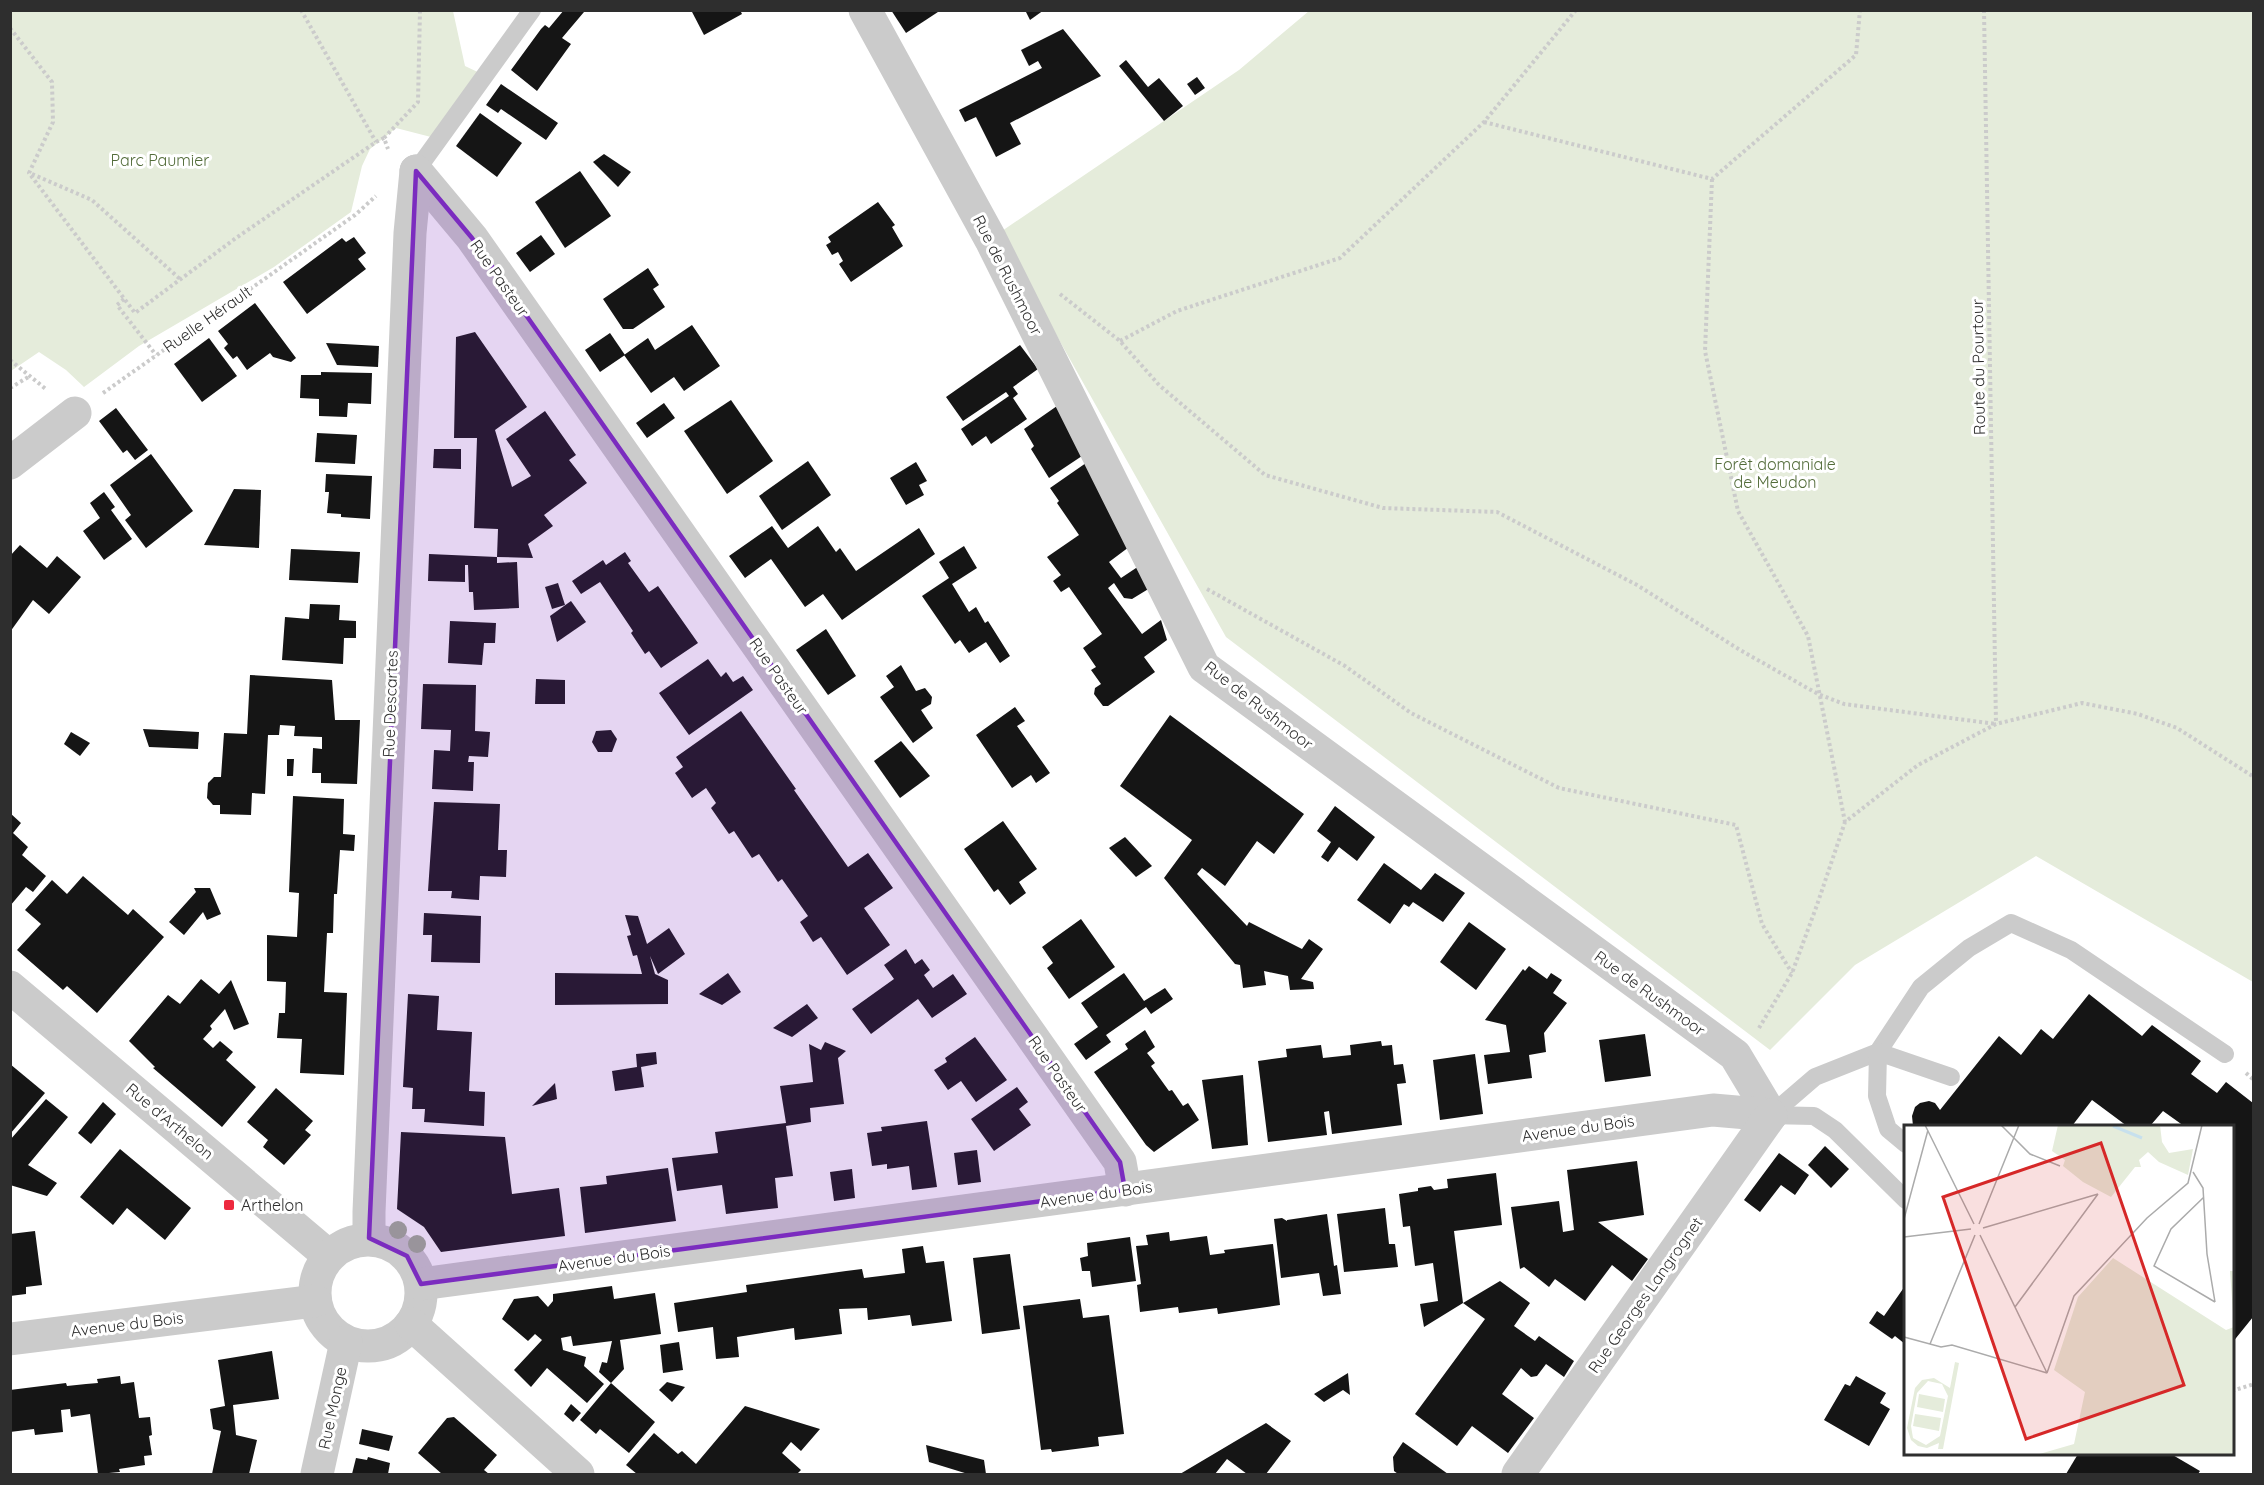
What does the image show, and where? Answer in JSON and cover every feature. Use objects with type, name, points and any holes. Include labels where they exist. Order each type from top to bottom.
[{"type":"street","name":"Rue de Rushmoor","points":[[865,10],[992,240],[1204,667],[1735,1055],[1771,1115]]},
{"type":"street","name":"Rue Pasteur","points":[[416,171],[472,238],[1120,1162],[1125,1190]]},
{"type":"street","name":"Rue Descartes","points":[[369,1238],[409,245],[416,171]]},
{"type":"street","points":[[10,463],[75,413]]},
{"type":"street","name":"Rue d'Arthelon","points":[[10,987],[329,1256]]},
{"type":"street","name":"Avenue du Bois","points":[[421,1284],[1713,1110],[1771,1115]]},
{"type":"street","name":"Rue Georges Langrognet","points":[[1518,1474],[1771,1115]]},
{"type":"street","points":[[369,1238],[395,1246],[407,1256],[416,1269],[421,1284],[420,1305],[411,1324],[398,1337],[382,1345],[364,1347],[346,1342],[331,1332],[320,1318],[315,1301],[315,1284],[319,1269],[329,1256],[344,1244],[369,1238]]},
{"type":"street","name":"Avenue du Bois","points":[[10,1339],[315,1301]]},
{"type":"street","points":[[411,1324],[578,1474]]},
{"type":"street","name":"Rue Monge","points":[[317,1474],[346,1342]]},
{"type":"lane","points":[[416,171],[532,10]]},
{"type":"lane","points":[[1904,1143],[1888,1129],[1877,1096],[1878,1052],[1921,987],[1969,948],[2011,923],[2071,950],[2225,1054]]},
{"type":"lane","points":[[1771,1115],[1815,1077],[1878,1052],[1951,1077]]},
{"type":"lane","points":[[1771,1115],[1814,1116],[1835,1130],[1904,1199]]},
{"type":"path","points":[[29,173],[135,313],[236,238],[376,142],[301,10]]},
{"type":"path","points":[[384,138],[418,102],[420,10]]},
{"type":"path","points":[[1120,341],[1177,311],[1340,258],[1484,122],[1576,10]]},
{"type":"path","points":[[1735,1055],[1764,1022],[1792,973],[1845,822],[1808,636],[1738,511],[1704,351],[1712,178],[1856,55],[1860,10]]},
{"type":"path","name":"Route du Pourtour","points":[[1984,10],[1996,724]]},
{"type":"path","points":[[10,28],[52,82],[53,122],[29,173]]},
{"type":"path","points":[[1484,122],[1712,178]]},
{"type":"path","points":[[29,173],[92,200],[181,280]]},
{"type":"path","name":"Ruelle Hérault","points":[[75,413],[355,215],[377,194]]},
{"type":"path","points":[[1056,290],[1120,341],[1159,385],[1265,475],[1383,508],[1497,512],[1637,585],[1740,650],[1818,694],[1844,704],[1996,724]]},
{"type":"path","points":[[124,298],[117,305],[156,355]]},
{"type":"path","points":[[10,360],[75,413]]},
{"type":"path","points":[[10,388],[30,376]]},
{"type":"path","points":[[1204,587],[1345,666],[1411,713],[1559,788],[1736,825],[1762,924],[1792,973]]},
{"type":"path","points":[[1845,822],[1918,765],[1996,724],[2082,703],[2138,714],[2177,728],[2253,777]]},
{"type":"path","points":[[2234,1390],[2253,1384]]},
{"type":"highlighted area","points":[[416,171],[472,238],[1120,1162],[1125,1190],[421,1284],[407,1256],[369,1238]]},
{"type":"green space","name":"Parc Paumier","points":[[11,11],[453,11],[465,66],[484,75],[431,137],[396,128],[370,149],[362,166],[351,212],[274,267],[139,346],[84,387],[66,370],[39,352],[11,371]]},
{"type":"green space","name":"Forêt domaniale de Meudon","points":[[1309,11],[2253,11],[2253,982],[2036,856],[1855,965],[1770,1050],[1226,637],[999,233],[1239,70]]},
{"type":"building","points":[[564,10],[584,12],[562,38],[571,44],[537,91],[511,70],[541,29],[545,25],[549,28]]},
{"type":"building","points":[[691,10],[740,10],[742,14],[704,35]]},
{"type":"building","points":[[891,10],[941,10],[906,33]]},
{"type":"building","points":[[1025,10],[1044,10],[1030,20]]},
{"type":"building","points":[[1063,29],[1101,76],[1010,123],[1021,144],[996,157],[976,117],[965,122],[959,110],[1042,68],[1038,61],[1029,66],[1021,50]]},
{"type":"building","points":[[1126,60],[1148,87],[1159,78],[1183,106],[1164,121],[1119,66]]},
{"type":"building","points":[[1197,77],[1205,88],[1195,95],[1187,84]]},
{"type":"building","points":[[501,84],[558,123],[546,140],[501,109],[498,113],[486,105]]},
{"type":"building","points":[[480,113],[522,143],[497,177],[456,146]]},
{"type":"building","points":[[604,154],[631,172],[618,187],[593,162]]},
{"type":"building","points":[[580,171],[611,216],[565,248],[535,202]]},
{"type":"building","points":[[878,202],[895,225],[892,227],[903,246],[851,282],[839,264],[843,261],[838,252],[832,255],[826,245],[831,242],[828,237]]},
{"type":"building","points":[[541,235],[555,254],[530,272],[516,253]]},
{"type":"building","points":[[354,237],[366,253],[358,259],[366,269],[307,314],[283,282],[342,238],[346,242]]},
{"type":"building","points":[[648,268],[659,285],[653,289],[665,307],[633,329],[623,329],[603,299]]},
{"type":"building","points":[[255,303],[296,358],[291,362],[273,357],[270,353],[247,370],[237,356],[233,359],[224,348],[228,344],[218,331]]},
{"type":"building","points":[[692,325],[720,366],[684,391],[674,377],[651,393],[624,355],[648,338],[655,350]]},
{"type":"building","points":[[475,332],[527,407],[495,430],[512,487],[531,476],[506,439],[545,411],[576,455],[569,460],[587,483],[544,515],[553,526],[528,544],[533,558],[497,557],[498,529],[474,528],[477,438],[454,438],[456,337]]},
{"type":"building","points":[[610,333],[625,355],[600,372],[585,350]]},
{"type":"building","points":[[209,338],[237,376],[202,402],[174,364]]},
{"type":"building","points":[[326,343],[379,346],[378,367],[337,365]]},
{"type":"building","points":[[1020,345],[1038,369],[1013,387],[1018,394],[1013,398],[1027,419],[991,444],[986,436],[972,446],[961,429],[1009,396],[1006,392],[963,421],[946,397]]},
{"type":"building","points":[[321,372],[372,373],[371,404],[348,403],[347,417],[319,416],[319,399],[300,398],[301,375],[321,375]]},
{"type":"building","points":[[731,400],[773,461],[727,494],[684,431]]},
{"type":"building","points":[[664,403],[675,418],[647,438],[636,423]]},
{"type":"building","points":[[1057,406],[1082,456],[1049,478],[1031,449],[1034,446],[1024,429]]},
{"type":"building","points":[[116,408],[148,450],[135,460],[127,450],[123,453],[99,421]]},
{"type":"building","points":[[317,433],[357,435],[355,464],[315,462]]},
{"type":"building","points":[[434,449],[461,449],[461,469],[433,468]]},
{"type":"building","points":[[151,454],[193,511],[146,548],[125,520],[131,515],[110,485]]},
{"type":"building","points":[[808,461],[831,495],[782,530],[759,496]]},
{"type":"building","points":[[916,462],[927,481],[919,485],[924,495],[906,505],[890,478]]},
{"type":"building","points":[[1086,463],[1129,547],[1109,562],[1121,578],[1139,566],[1150,588],[1132,599],[1124,598],[1114,583],[1108,588],[1142,634],[1161,620],[1167,640],[1144,657],[1155,672],[1108,706],[1103,706],[1094,694],[1095,688],[1101,684],[1091,670],[1096,667],[1083,648],[1102,634],[1069,587],[1061,592],[1053,581],[1061,575],[1047,557],[1079,535],[1057,503],[1059,501],[1050,488]]},
{"type":"building","points":[[326,474],[372,476],[370,519],[341,517],[341,514],[327,513],[329,492],[325,492]]},
{"type":"building","points":[[234,489],[261,490],[259,548],[204,545]]},
{"type":"building","points":[[104,492],[115,507],[111,510],[132,539],[104,560],[83,531],[100,518],[90,503]]},
{"type":"building","points":[[772,526],[788,548],[818,526],[836,552],[840,548],[856,571],[919,528],[935,554],[842,620],[823,594],[805,607],[771,559],[745,578],[729,556]]},
{"type":"building","points":[[20,545],[47,568],[57,556],[81,577],[49,614],[33,600],[10,632],[10,556]]},
{"type":"building","points":[[964,546],[977,568],[952,584],[969,612],[976,607],[985,623],[988,621],[1010,656],[1000,663],[986,642],[969,653],[960,640],[955,644],[922,596],[949,578],[939,562]]},
{"type":"building","points":[[291,549],[360,552],[358,583],[289,580]]},
{"type":"building","points":[[625,552],[631,561],[628,563],[649,592],[658,586],[698,643],[661,668],[649,651],[645,654],[631,633],[633,631],[600,582],[581,594],[572,581],[603,560],[606,565]]},
{"type":"building","points":[[429,554],[497,557],[497,563],[517,562],[519,608],[474,610],[473,592],[469,592],[468,565],[465,565],[465,582],[428,581]]},
{"type":"building","points":[[558,583],[565,605],[552,609],[545,587]]},
{"type":"building","points":[[571,601],[586,622],[557,642],[550,616]]},
{"type":"building","points":[[310,604],[340,605],[339,620],[356,621],[356,638],[344,638],[343,664],[282,660],[285,617],[309,619]]},
{"type":"building","points":[[450,621],[496,623],[495,643],[484,643],[482,665],[448,663]]},
{"type":"building","points":[[826,629],[856,676],[828,695],[796,650]]},
{"type":"building","points":[[708,659],[721,677],[726,672],[733,682],[743,676],[753,690],[689,735],[659,693]]},
{"type":"building","points":[[901,665],[916,691],[925,688],[932,697],[931,704],[921,710],[933,728],[913,743],[880,697],[894,687],[886,676]]},
{"type":"building","points":[[250,675],[332,680],[335,720],[360,720],[357,784],[321,783],[321,773],[312,773],[313,748],[322,749],[322,737],[294,736],[295,726],[280,725],[279,735],[268,735],[265,794],[252,793],[251,815],[220,814],[220,805],[213,805],[207,798],[208,783],[214,777],[221,777],[224,733],[247,734]]},
{"type":"building","points":[[536,679],[565,680],[565,704],[535,704]]},
{"type":"building","points":[[423,684],[476,685],[475,731],[490,732],[488,757],[469,756],[468,762],[474,762],[473,791],[432,789],[434,750],[450,751],[451,730],[421,729]]},
{"type":"building","points":[[1015,707],[1025,721],[1017,726],[1050,773],[1036,783],[1031,775],[1012,788],[976,735]]},
{"type":"building","points":[[741,711],[848,867],[868,853],[893,888],[864,908],[890,945],[847,975],[821,937],[813,942],[800,922],[808,916],[782,879],[778,882],[759,854],[752,858],[734,831],[729,834],[711,808],[716,803],[706,788],[692,798],[675,773],[683,767],[676,757]]},
{"type":"building","points":[[1170,715],[1304,814],[1274,854],[1257,841],[1225,886],[1202,868],[1197,874],[1247,926],[1249,922],[1302,949],[1309,939],[1323,949],[1301,979],[1313,982],[1314,989],[1290,990],[1288,976],[1264,971],[1266,985],[1243,988],[1240,965],[1235,964],[1164,878],[1192,840],[1120,786]]},
{"type":"building","points":[[143,729],[199,732],[198,749],[149,747]]},
{"type":"building","points":[[611,730],[617,739],[612,752],[598,752],[592,742],[596,731]]},
{"type":"building","points":[[71,732],[90,743],[80,756],[64,744]]},
{"type":"building","points":[[901,741],[930,776],[900,798],[874,761]]},
{"type":"building","points":[[287,759],[294,759],[293,776],[287,776]]},
{"type":"building","points":[[293,796],[344,799],[343,834],[355,835],[354,851],[340,850],[337,894],[334,894],[333,933],[327,933],[324,992],[347,993],[344,1075],[300,1073],[302,1039],[277,1038],[279,1013],[285,1013],[286,982],[267,981],[267,935],[297,937],[299,893],[289,892]]},
{"type":"building","points":[[434,802],[500,804],[498,850],[507,850],[506,877],[480,876],[479,900],[451,898],[452,891],[428,891]]},
{"type":"building","points":[[1335,806],[1375,837],[1357,861],[1339,847],[1328,862],[1321,857],[1331,842],[1317,831]]},
{"type":"building","points":[[10,813],[21,823],[13,833],[28,847],[22,855],[46,876],[33,892],[26,887],[10,906]]},
{"type":"building","points":[[1003,821],[1037,869],[1019,882],[1026,893],[1010,905],[998,889],[994,892],[964,849]]},
{"type":"building","points":[[1125,837],[1152,866],[1136,877],[1109,848]]},
{"type":"building","points":[[1384,863],[1421,890],[1435,873],[1465,893],[1443,922],[1413,902],[1409,907],[1404,904],[1390,924],[1357,900]]},
{"type":"building","points":[[83,876],[128,915],[133,909],[164,937],[97,1013],[67,986],[63,990],[17,950],[41,924],[25,910],[52,880],[67,894]]},
{"type":"building","points":[[194,888],[210,888],[221,914],[207,920],[203,912],[184,935],[169,922],[196,892]]},
{"type":"building","points":[[424,913],[481,916],[480,963],[431,962],[432,935],[423,935]]},
{"type":"building","points":[[625,915],[638,916],[647,944],[669,928],[685,954],[658,974],[650,956],[655,974],[668,980],[668,1004],[555,1005],[555,973],[642,974],[637,955],[633,956],[627,936],[631,935]]},
{"type":"building","points":[[1081,919],[1115,967],[1069,999],[1047,968],[1053,963],[1042,947]]},
{"type":"building","points":[[1469,922],[1506,949],[1476,990],[1440,962]]},
{"type":"building","points":[[906,949],[915,964],[922,959],[930,970],[924,975],[933,988],[953,974],[967,994],[932,1018],[918,999],[871,1034],[852,1009],[894,979],[884,965]]},
{"type":"building","points":[[1529,966],[1547,979],[1551,973],[1562,980],[1553,993],[1567,1003],[1544,1033],[1546,1052],[1529,1055],[1532,1078],[1488,1084],[1484,1055],[1510,1052],[1506,1025],[1485,1020],[1523,969],[1525,971]]},
{"type":"building","points":[[728,973],[741,992],[722,1005],[699,994]]},
{"type":"building","points":[[1124,973],[1144,1001],[1165,988],[1173,999],[1151,1014],[1146,1007],[1106,1035],[1111,1042],[1086,1060],[1074,1044],[1098,1027],[1081,1003]]},
{"type":"building","points":[[201,979],[219,994],[231,980],[249,1024],[234,1030],[225,1009],[210,1026],[212,1029],[203,1039],[213,1048],[220,1041],[233,1052],[226,1060],[256,1087],[222,1127],[153,1068],[155,1067],[129,1041],[168,995],[180,1004]]},
{"type":"building","points":[[408,994],[439,996],[437,1030],[472,1032],[469,1091],[485,1092],[484,1126],[424,1122],[425,1109],[412,1109],[413,1088],[403,1087]]},
{"type":"building","points":[[2089,994],[2142,1036],[2152,1025],[2201,1061],[2191,1074],[2217,1093],[2226,1082],[2253,1103],[2253,1317],[2234,1341],[2234,1125],[2183,1125],[2163,1111],[2151,1125],[2126,1125],[2092,1100],[2073,1125],[1913,1125],[1912,1116],[1915,1107],[1929,1101],[1935,1103],[1940,1110],[1999,1036],[2021,1055],[2041,1029],[2053,1039]]},
{"type":"building","points":[[807,1004],[818,1018],[792,1037],[773,1028]]},
{"type":"building","points":[[1145,1030],[1155,1047],[1147,1053],[1155,1063],[1151,1066],[1169,1091],[1172,1090],[1183,1106],[1188,1103],[1199,1120],[1154,1152],[1146,1145],[1094,1072],[1128,1049],[1125,1044]]},
{"type":"building","points":[[1645,1034],[1651,1076],[1605,1082],[1599,1040]]},
{"type":"building","points":[[975,1037],[1007,1080],[976,1102],[961,1081],[948,1090],[934,1070],[947,1062],[945,1058]]},
{"type":"building","points":[[1381,1041],[1382,1046],[1392,1045],[1394,1065],[1403,1064],[1406,1083],[1397,1084],[1402,1125],[1332,1134],[1329,1111],[1324,1112],[1327,1135],[1268,1142],[1258,1061],[1287,1057],[1286,1049],[1321,1045],[1323,1058],[1351,1055],[1350,1045]]},
{"type":"building","points":[[825,1042],[846,1051],[838,1058],[844,1104],[810,1108],[811,1122],[786,1126],[793,1176],[775,1178],[778,1208],[726,1214],[722,1185],[677,1191],[672,1158],[718,1153],[715,1132],[786,1123],[780,1086],[813,1082],[809,1044],[821,1050]]},
{"type":"building","points":[[656,1052],[657,1064],[641,1067],[644,1087],[615,1091],[612,1071],[637,1067],[636,1054]]},
{"type":"building","points":[[1475,1054],[1483,1114],[1440,1120],[1433,1060]]},
{"type":"building","points":[[10,1064],[45,1093],[10,1134]]},
{"type":"building","points":[[1243,1075],[1248,1145],[1212,1149],[1202,1080]]},
{"type":"building","points":[[555,1083],[557,1099],[532,1106]]},
{"type":"building","points":[[1017,1087],[1028,1102],[1019,1109],[1031,1125],[994,1151],[971,1119]]},
{"type":"building","points":[[276,1088],[313,1121],[305,1130],[311,1135],[284,1165],[263,1147],[268,1140],[247,1122]]},
{"type":"building","points":[[46,1099],[68,1117],[28,1165],[57,1183],[47,1196],[10,1185],[10,1140]]},
{"type":"building","points":[[103,1102],[116,1114],[91,1144],[78,1133]]},
{"type":"building","points":[[927,1121],[937,1187],[912,1190],[909,1166],[887,1169],[887,1164],[872,1166],[867,1133],[882,1131],[881,1127]]},
{"type":"building","points":[[401,1132],[505,1137],[512,1194],[559,1188],[565,1236],[441,1252],[424,1227],[397,1209]]},
{"type":"building","points":[[1825,1146],[1849,1169],[1831,1188],[1808,1165]]},
{"type":"building","points":[[120,1149],[191,1208],[165,1240],[127,1208],[113,1225],[80,1197]]},
{"type":"building","points":[[977,1150],[981,1182],[958,1185],[954,1153]]},
{"type":"building","points":[[1779,1153],[1809,1175],[1795,1195],[1781,1185],[1760,1212],[1744,1200]]},
{"type":"building","points":[[1637,1161],[1644,1215],[1598,1222],[1648,1259],[1632,1281],[1612,1265],[1585,1301],[1555,1279],[1549,1287],[1524,1267],[1520,1269],[1511,1207],[1559,1201],[1563,1232],[1574,1230],[1567,1170]]},
{"type":"building","points":[[668,1168],[676,1221],[585,1233],[580,1187],[607,1184],[606,1176]]},
{"type":"building","points":[[852,1169],[855,1198],[834,1201],[830,1172]]},
{"type":"building","points":[[1496,1173],[1502,1225],[1454,1231],[1463,1303],[1424,1327],[1420,1304],[1438,1301],[1433,1263],[1415,1266],[1410,1226],[1403,1227],[1399,1194],[1431,1186],[1434,1190],[1448,1188],[1447,1179]]},
{"type":"building","points":[[1385,1208],[1389,1244],[1395,1244],[1398,1267],[1344,1272],[1337,1214]]},
{"type":"building","points":[[1327,1214],[1334,1266],[1337,1265],[1341,1294],[1323,1296],[1319,1273],[1281,1278],[1274,1219],[1282,1218],[1287,1221]]},
{"type":"building","points":[[35,1231],[42,1285],[26,1287],[26,1294],[10,1296],[10,1234]]},
{"type":"building","points":[[1169,1232],[1170,1241],[1207,1236],[1210,1255],[1225,1253],[1224,1250],[1273,1244],[1280,1305],[1218,1314],[1217,1308],[1179,1313],[1178,1307],[1140,1312],[1137,1285],[1141,1284],[1136,1246],[1148,1245],[1146,1235]]},
{"type":"building","points":[[1130,1237],[1136,1281],[1092,1287],[1090,1271],[1082,1271],[1080,1258],[1088,1256],[1087,1243]]},
{"type":"building","points":[[923,1246],[926,1263],[944,1261],[952,1321],[912,1326],[910,1315],[868,1320],[867,1308],[839,1309],[842,1334],[795,1340],[794,1328],[737,1337],[739,1357],[716,1359],[713,1327],[678,1332],[674,1303],[747,1292],[746,1285],[846,1271],[862,1269],[864,1278],[905,1273],[902,1249]]},
{"type":"building","points":[[1010,1254],[1020,1329],[982,1334],[973,1258]]},
{"type":"building","points":[[1500,1281],[1530,1303],[1514,1326],[1535,1341],[1539,1336],[1574,1361],[1564,1377],[1546,1364],[1537,1376],[1531,1377],[1521,1368],[1502,1394],[1534,1418],[1508,1453],[1472,1426],[1457,1446],[1415,1414],[1485,1319],[1463,1303]]},
{"type":"building","points":[[612,1286],[614,1299],[655,1293],[661,1334],[620,1340],[624,1369],[611,1383],[599,1372],[602,1362],[607,1363],[612,1341],[573,1346],[571,1336],[561,1338],[563,1350],[586,1357],[584,1366],[604,1384],[587,1403],[547,1368],[531,1387],[514,1370],[542,1340],[535,1334],[528,1341],[502,1319],[514,1299],[538,1296],[548,1307],[553,1301],[553,1294]]},
{"type":"building","points":[[1904,1287],[1904,1343],[1895,1336],[1892,1339],[1869,1323],[1877,1311],[1884,1316]]},
{"type":"building","points":[[1080,1299],[1083,1318],[1109,1315],[1124,1434],[1098,1437],[1099,1446],[1052,1452],[1051,1449],[1041,1450],[1023,1306]]},
{"type":"building","points":[[679,1342],[683,1370],[663,1373],[660,1345]]},
{"type":"building","points":[[272,1351],[279,1399],[233,1405],[236,1435],[257,1440],[249,1474],[212,1474],[221,1431],[213,1429],[210,1409],[225,1406],[218,1360]]},
{"type":"building","points":[[1348,1373],[1350,1395],[1343,1390],[1324,1402],[1314,1394]]},
{"type":"building","points":[[120,1376],[121,1384],[134,1382],[139,1418],[150,1417],[152,1435],[149,1436],[152,1455],[144,1456],[145,1465],[119,1469],[120,1472],[98,1474],[90,1414],[71,1417],[70,1409],[61,1410],[63,1432],[35,1435],[34,1429],[10,1432],[10,1390],[66,1383],[67,1386],[98,1383],[97,1379]]},
{"type":"building","points":[[1856,1376],[1886,1393],[1880,1403],[1890,1409],[1869,1446],[1824,1420],[1845,1384],[1850,1386]]},
{"type":"building","points":[[667,1382],[685,1387],[672,1402],[659,1390]]},
{"type":"building","points":[[611,1383],[655,1422],[629,1453],[600,1429],[596,1434],[580,1420]]},
{"type":"building","points":[[571,1404],[581,1413],[573,1422],[564,1414]]},
{"type":"building","points":[[745,1406],[820,1429],[801,1451],[791,1442],[782,1453],[801,1470],[797,1474],[637,1474],[626,1465],[654,1433],[678,1454],[682,1451],[696,1464]]},
{"type":"building","points":[[454,1417],[497,1455],[484,1470],[489,1474],[442,1474],[418,1453],[447,1418]]},
{"type":"building","points":[[1266,1423],[1291,1441],[1266,1474],[1247,1474],[1227,1459],[1215,1474],[1180,1474]]},
{"type":"building","points":[[362,1429],[393,1436],[389,1451],[359,1444]]},
{"type":"building","points":[[1403,1442],[1448,1474],[1398,1474],[1394,1471],[1393,1457]]},
{"type":"building","points":[[926,1445],[984,1460],[986,1474],[968,1474],[929,1462]]},
{"type":"building","points":[[2077,1455],[2173,1455],[2200,1471],[2198,1474],[2066,1474]]},
{"type":"building","points":[[368,1457],[390,1463],[388,1474],[352,1474],[356,1458],[367,1460]]},
{"type":"place","name":"Arthelon","points":[[229,1205]]}]
